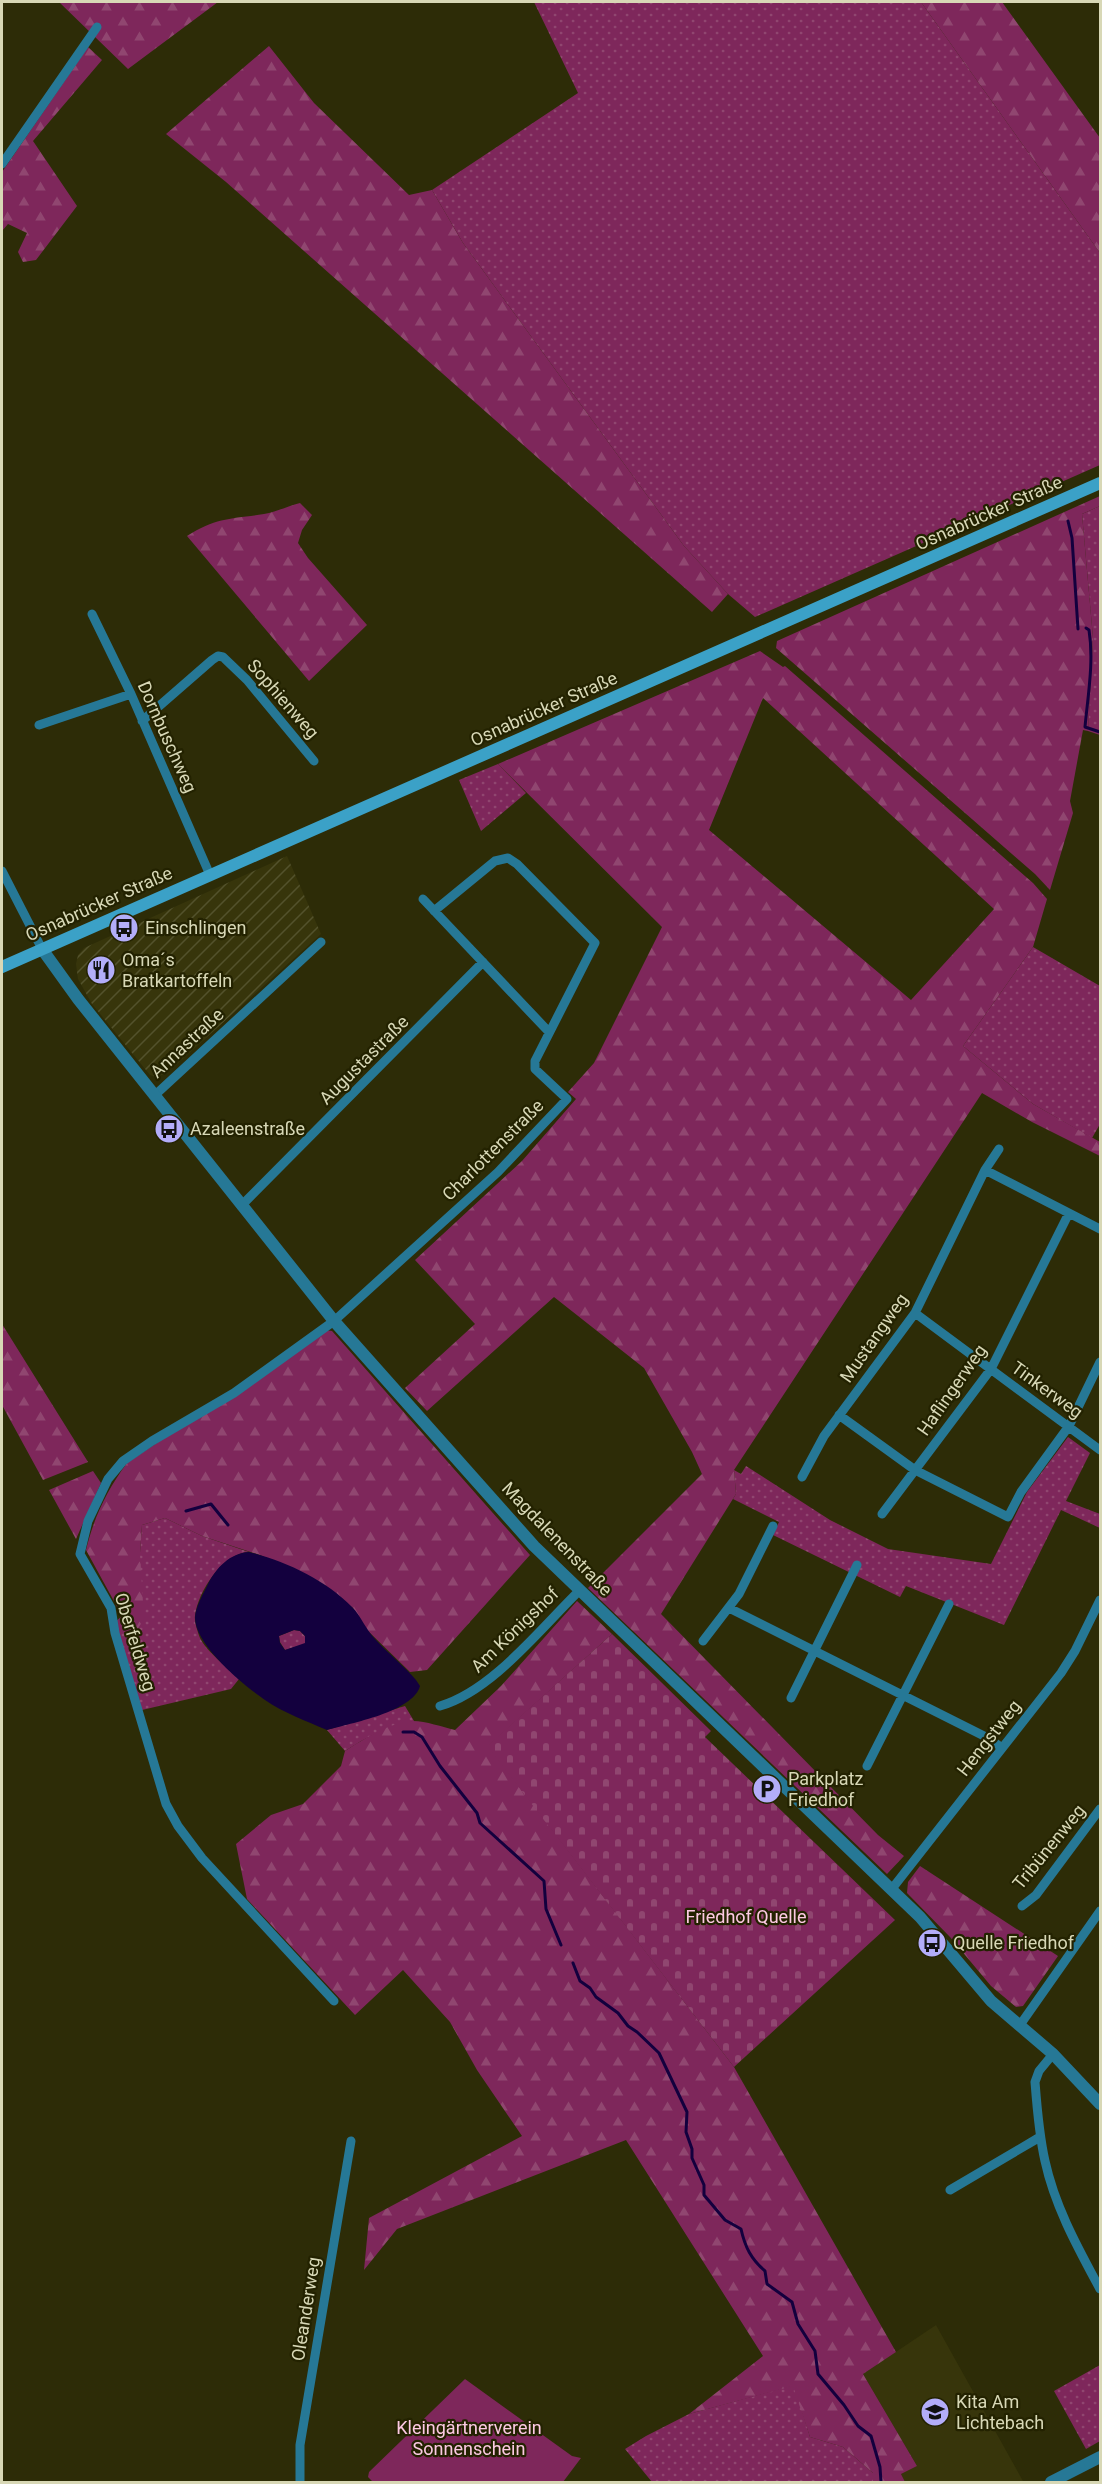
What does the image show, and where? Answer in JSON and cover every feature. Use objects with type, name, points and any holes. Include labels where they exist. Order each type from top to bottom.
[{"type":"main road","name":"Osnabrücker Straße","points":[[2,967],[1101,483]]},
{"type":"street","points":[[2,164],[97,27]]},
{"type":"street","name":"Dornbuschweg","points":[[92,614],[210,875]]},
{"type":"street","name":"Sophienweg","points":[[142,721],[212,660],[218,656],[223,657],[248,680],[314,761]]},
{"type":"street","points":[[39,725],[130,694]]},
{"type":"street","name":"Charlottenstraße","points":[[334,1321],[505,1167],[567,1099],[535,1069],[535,1061],[595,943],[517,864],[508,858],[495,861],[434,911]]},
{"type":"street","points":[[2,871],[42,949]]},
{"type":"street","points":[[423,899],[549,1031]]},
{"type":"street","name":"Annastraße","points":[[154,1096],[321,942]]},
{"type":"street","name":"Magdalenenstraße","points":[[42,949],[154,1096],[334,1321],[534,1546],[891,1890],[943,1942],[991,2001],[1053,2054],[1101,2104]]},
{"type":"street","name":"Augustastraße","points":[[242,1206],[483,962]]},
{"type":"street","name":"Mustangweg","points":[[802,1477],[824,1436],[915,1313],[985,1170],[999,1149]]},
{"type":"street","points":[[985,1170],[1101,1229]]},
{"type":"street","name":"Haflingerweg","points":[[882,1514],[991,1369],[1069,1213]]},
{"type":"street","name":"Tinkerweg","points":[[915,1313],[1101,1450]]},
{"type":"street","name":"Oberfeldweg","points":[[334,1321],[234,1393],[161,1435],[123,1461],[108,1479],[96,1503],[88,1521],[80,1554],[111,1608],[115,1633],[166,1804],[178,1826],[201,1858],[334,2001]]},
{"type":"street","points":[[839,1415],[915,1470],[1008,1517],[1021,1492],[1069,1426],[1101,1362]]},
{"type":"street","points":[[703,1641],[739,1594],[773,1526]]},
{"type":"street","points":[[791,1698],[857,1565]]},
{"type":"street","name":"Am Königshof","points":[[440,1706],[457,1701],[483,1685],[579,1591]]},
{"type":"street","name":"Hengstweg","points":[[891,1890],[1068,1663],[1101,1600]]},
{"type":"street","points":[[867,1766],[948,1604]]},
{"type":"street","points":[[729,1608],[990,1739],[1002,1748]]},
{"type":"street","name":"Tribünenweg","points":[[1022,1906],[1036,1894],[1101,1809]]},
{"type":"street","points":[[1020,2025],[1097,1924],[1101,1911]]},
{"type":"street","points":[[1053,2054],[1039,2071],[1035,2082],[1040,2137],[1056,2200],[1078,2249],[1101,2289]]},
{"type":"street","points":[[950,2190],[1040,2137]]},
{"type":"street","name":"Oleanderweg","points":[[300,2482],[300,2445],[351,2141]]},
{"type":"street","points":[[1051,2482],[1101,2457]]},
{"type":"shaded area","points":[[287,856],[321,934],[167,1073],[156,1077],[150,1075],[92,1004],[78,979],[76,964],[78,955],[84,948]]},
{"type":"shaded area","points":[[249,1552],[291,1566],[342,1597],[372,1636],[416,1680],[420,1686],[415,1695],[394,1710],[327,1730],[280,1709],[245,1685],[222,1664],[203,1640],[197,1629],[195,1618],[196,1610],[215,1572],[224,1562]],"holes":[[[294,1630],[300,1631],[305,1636],[305,1643],[285,1650],[280,1643],[279,1636]]]},
{"type":"shaded area","name":"Kita Am Lichtebach","points":[[936,2325],[1023,2481],[905,2482],[901,2474],[917,2466],[863,2374]]},
{"type":"green space","points":[[59,2],[218,2],[128,69]]},
{"type":"green space","points":[[534,2],[921,2],[1100,253],[1100,465],[755,617],[728,594],[684,546],[463,243],[432,190],[578,93]]},
{"type":"green space","points":[[921,2],[1002,2],[1100,138],[1100,253]]},
{"type":"green space","points":[[269,46],[314,103],[409,195],[432,190],[463,243],[684,546],[728,594],[712,612],[226,182],[166,134]]},
{"type":"green space","points":[[88,47],[102,60],[33,141],[77,206],[36,260],[23,262],[18,252],[27,233],[8,224],[2,231],[2,172]]},
{"type":"green space","points":[[1100,496],[1100,506],[1082,514],[1093,638],[1088,731],[1083,730],[1070,801],[1073,813],[1050,890],[1035,874],[776,648],[777,641]]},
{"type":"green space","points":[[300,503],[312,515],[302,530],[298,543],[308,558],[367,625],[309,681],[187,536],[216,522],[268,513]]},
{"type":"green space","points":[[1100,506],[1100,735],[1088,731],[1093,638],[1082,514]]},
{"type":"green space","points":[[760,651],[783,667],[785,666],[1033,883],[1047,899],[1033,947],[963,1046],[1033,1104],[1100,1142],[1100,1156],[1032,1122],[982,1093],[734,1470],[736,1494],[661,1614],[878,1835],[904,1856],[887,1874],[588,1588],[702,1474],[644,1368],[554,1297],[427,1411],[405,1388],[475,1324],[415,1260],[522,1161],[576,1099],[568,1092],[594,1063],[662,927],[498,764]],"holes":[[[763,698],[994,909],[911,1000],[709,830]]]},
{"type":"green space","points":[[498,764],[526,793],[481,831],[459,780]]},
{"type":"green space","points":[[1033,947],[1100,986],[1100,1124],[1092,1138],[1033,1104],[963,1046]]},
{"type":"green space","points":[[2,1324],[88,1462],[43,1480],[2,1405]]},
{"type":"green space","points":[[325,1330],[332,1331],[530,1555],[427,1670],[410,1672],[365,1628],[353,1608],[312,1578],[260,1555],[202,1536],[165,1518],[142,1525],[140,1554],[144,1619],[133,1636],[86,1550],[97,1515],[113,1483],[127,1463]]},
{"type":"green space","points":[[1068,1437],[1090,1453],[1066,1501],[1100,1514],[1100,1528],[1061,1510],[1004,1625],[906,1586],[900,1597],[773,1535],[779,1522],[733,1499],[736,1494],[734,1470],[741,1474],[746,1466],[830,1520],[888,1549],[991,1564],[1027,1492]]},
{"type":"green space","points":[[93,1471],[101,1483],[76,1539],[49,1490]]},
{"type":"green space","points":[[165,1518],[202,1536],[249,1552],[230,1559],[213,1575],[201,1596],[195,1616],[197,1630],[203,1643],[239,1679],[231,1689],[142,1710],[115,1622],[122,1616],[134,1635],[142,1525]]},
{"type":"green space","points":[[577,1601],[612,1634],[488,1746],[734,2067],[896,2352],[863,2374],[917,2466],[901,2474],[905,2482],[873,2482],[873,2473],[843,2447],[810,2437],[793,2386],[689,2414],[763,2356],[626,2140],[397,2229],[364,2270],[369,2218],[522,2136],[477,2070],[450,2022],[403,1970],[355,2015],[247,1899],[236,1844],[271,1815],[303,1804],[341,1766],[345,1751],[360,1741],[404,1722],[429,1723],[455,1730],[501,1686]]},
{"type":"green space","points":[[294,1630],[300,1631],[305,1636],[305,1644],[285,1650],[279,1636]]},
{"type":"green space","name":"Friedhof Quelle","points":[[612,1634],[711,1731],[705,1737],[895,1920],[734,2067],[487,1746]]},
{"type":"green space","points":[[405,1706],[414,1721],[378,1733],[345,1751],[327,1730]]},
{"type":"green space","points":[[920,1866],[1058,1956],[1023,2006],[1016,2007],[991,1986],[950,1937],[907,1893],[908,1882]]},
{"type":"green space","points":[[1100,2365],[1100,2441],[1086,2449],[1054,2391]]},
{"type":"green space","name":"Kleingärtnerverein Sonnenschein","points":[[465,2379],[572,2456],[581,2458],[563,2482],[373,2482],[368,2477],[369,2472]]},
{"type":"green space","points":[[794,2385],[810,2437],[843,2447],[873,2473],[873,2482],[652,2482],[625,2449],[689,2414]]},
{"type":"waterway","points":[[1068,521],[1072,538],[1078,629]]},
{"type":"waterway","points":[[1086,628],[1089,630],[1091,654],[1085,727],[1100,732]]},
{"type":"waterway","points":[[186,1511],[211,1504],[228,1525]]},
{"type":"waterway","points":[[403,1732],[414,1732],[422,1737],[440,1766],[477,1813],[480,1823],[544,1881],[546,1909],[561,1945]]},
{"type":"waterway","points":[[573,1963],[580,1981],[590,1988],[596,1997],[618,2013],[628,2026],[659,2053],[687,2112],[686,2132],[692,2149],[692,2158],[704,2185],[704,2195],[725,2220],[741,2229],[749,2252],[765,2271],[767,2284],[792,2302],[798,2324],[815,2351],[818,2374],[858,2426],[871,2436],[880,2467],[881,2482]]},
{"type":"place","name":"Einschlingen","points":[[124,928]]},
{"type":"place","name":"Oma´s Bratkartoffeln","points":[[101,970]]},
{"type":"place","name":"Azaleenstraße","points":[[169,1129]]},
{"type":"place","name":"Parkplatz Friedhof","points":[[767,1789]]},
{"type":"place","name":"Quelle Friedhof","points":[[932,1943]]},
{"type":"place","name":"Kita Am Lichtebach","points":[[935,2412]]}]
